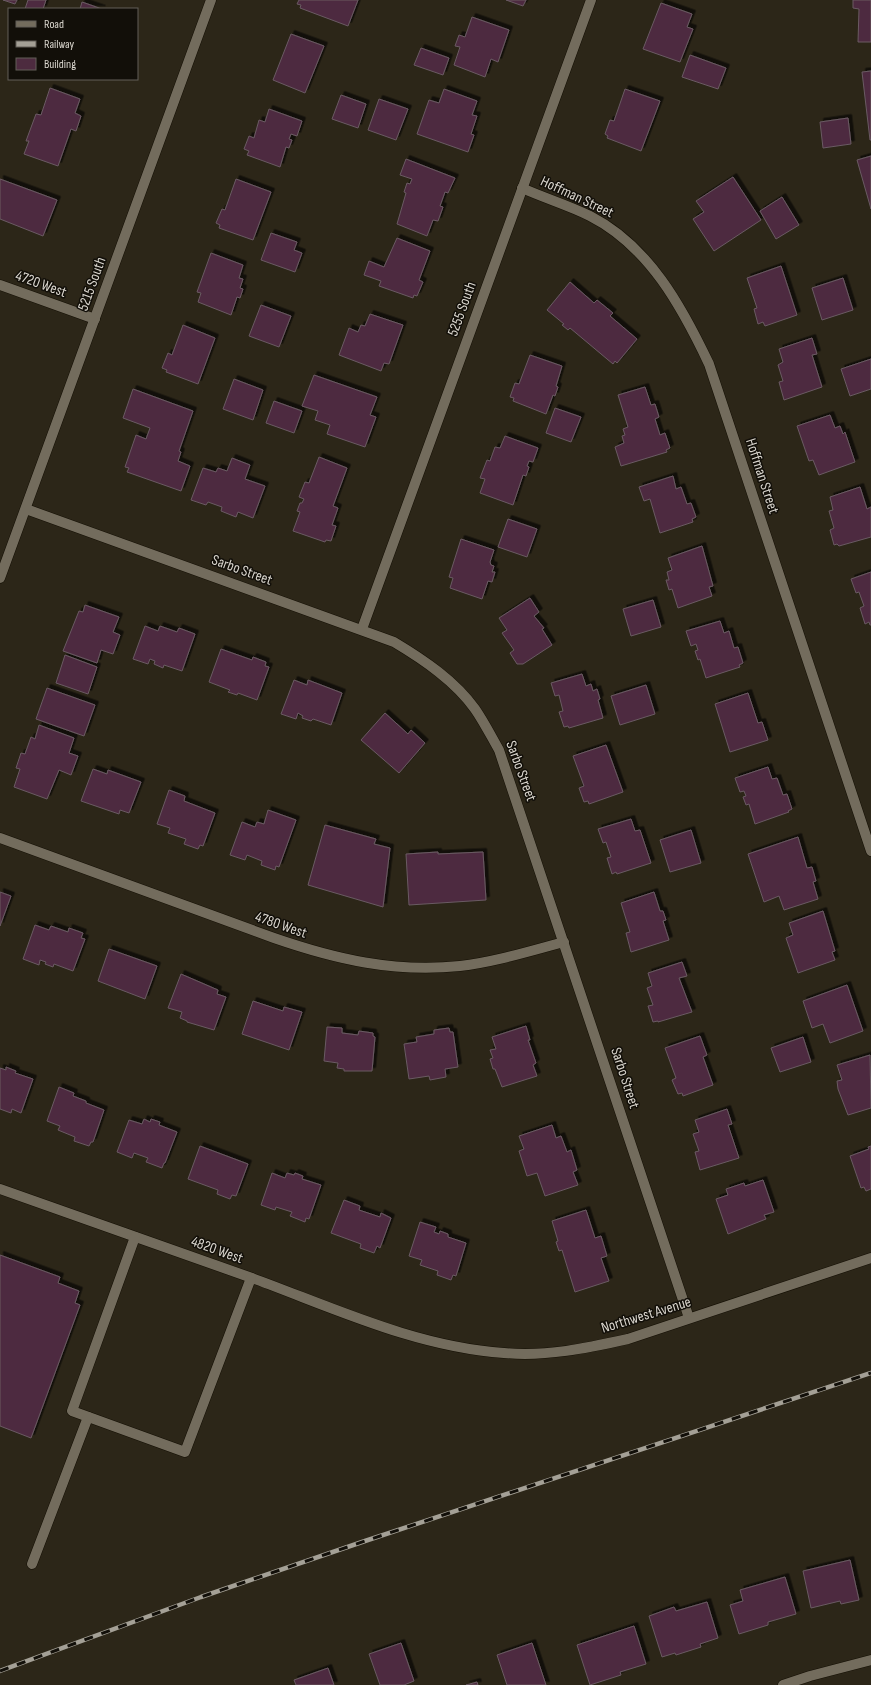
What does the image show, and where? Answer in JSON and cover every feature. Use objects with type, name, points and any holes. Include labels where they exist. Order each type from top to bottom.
[{"type":"street","name":"5215 South","points":[[0,578],[211,0]]},
{"type":"street","name":"5255 South","points":[[362,629],[591,0]]},
{"type":"street","name":"Hoffman Street","points":[[522,188],[589,216],[613,230],[641,254],[658,275],[677,302],[693,331],[709,364],[871,851]]},
{"type":"street","name":"4720 West","points":[[0,285],[95,319]]},
{"type":"street","name":"Sarbo Street","points":[[26,509],[362,629],[394,642],[425,661],[459,691],[475,708],[499,750],[689,1318]]},
{"type":"street","name":"4780 West","points":[[0,838],[274,938],[318,953],[364,963],[411,968],[460,966],[564,942]]},
{"type":"street","name":"4820 West","points":[[0,1189],[251,1278],[363,1320],[423,1339]]},
{"type":"street","points":[[135,1237],[72,1411],[185,1452],[251,1278]]},
{"type":"street","name":"Northwest Avenue","points":[[423,1339],[464,1348],[504,1354],[545,1354],[587,1348],[628,1339],[871,1258]]},
{"type":"street","points":[[32,1564],[88,1417]]},
{"type":"street","points":[[783,1685],[810,1676],[871,1660]]},
{"type":"building","points":[[3,0],[17,0],[15,4]]},
{"type":"building","points":[[28,0],[46,0],[43,8],[25,8]]},
{"type":"building","points":[[299,0],[358,0],[348,26],[300,8],[301,5],[297,4]]},
{"type":"building","points":[[506,0],[526,0],[523,6]]},
{"type":"building","points":[[853,0],[871,0],[871,42],[858,42],[859,9],[853,8]]},
{"type":"building","points":[[82,2],[99,8],[80,8]]},
{"type":"building","points":[[661,3],[692,14],[687,27],[693,29],[680,62],[643,49]]},
{"type":"building","points":[[472,17],[509,30],[498,62],[491,59],[485,77],[454,65],[460,47],[455,46],[459,35],[465,37]]},
{"type":"building","points":[[291,34],[324,46],[305,93],[273,80]]},
{"type":"building","points":[[421,48],[449,58],[443,75],[414,65]]},
{"type":"building","points":[[690,55],[726,68],[718,89],[682,77]]},
{"type":"building","points":[[871,71],[871,140],[870,140],[862,72]]},
{"type":"building","points":[[50,88],[80,99],[75,113],[81,116],[76,131],[71,129],[58,166],[24,154],[29,141],[26,141],[36,114],[41,115]]},
{"type":"building","points":[[444,89],[477,101],[472,115],[477,116],[471,134],[474,135],[468,152],[417,134],[429,100],[439,103]]},
{"type":"building","points":[[625,89],[660,101],[641,151],[607,138],[608,136],[605,134],[610,120],[614,121]]},
{"type":"building","points":[[341,95],[366,104],[358,128],[332,119]]},
{"type":"building","points":[[379,99],[408,109],[396,140],[368,130]]},
{"type":"building","points":[[269,109],[302,121],[297,136],[291,134],[289,139],[292,140],[289,148],[286,147],[280,167],[247,155],[249,151],[244,149],[249,136],[254,138],[259,120],[265,122]]},
{"type":"building","points":[[848,118],[851,144],[823,148],[820,122]]},
{"type":"building","points":[[871,156],[871,209],[857,160]]},
{"type":"building","points":[[406,159],[455,178],[448,193],[445,192],[440,206],[443,207],[438,221],[433,220],[427,236],[397,224],[406,193],[404,192],[407,183],[410,184],[412,179],[400,175]]},
{"type":"building","points":[[733,177],[761,220],[714,251],[693,219],[704,212],[696,201]]},
{"type":"building","points":[[0,179],[57,200],[43,236],[0,219]]},
{"type":"building","points":[[236,179],[271,192],[253,240],[219,228],[220,225],[216,223],[222,209],[225,210]]},
{"type":"building","points":[[782,197],[799,225],[776,239],[760,211]]},
{"type":"building","points":[[271,233],[297,242],[294,250],[302,253],[295,272],[261,260]]},
{"type":"building","points":[[397,238],[430,251],[419,280],[423,282],[417,296],[414,295],[413,298],[379,286],[381,281],[364,275],[369,261],[384,267]]},
{"type":"building","points":[[211,253],[243,265],[239,278],[243,279],[240,288],[243,289],[240,298],[237,297],[231,315],[198,302],[201,293],[197,292]]},
{"type":"building","points":[[781,266],[797,315],[765,326],[763,322],[758,324],[754,309],[757,308],[747,278]]},
{"type":"building","points":[[843,278],[853,310],[822,320],[812,288]]},
{"type":"building","points":[[570,282],[594,303],[597,300],[613,313],[610,316],[637,339],[617,363],[615,361],[613,364],[570,328],[568,330],[562,325],[564,324],[547,310]]},
{"type":"building","points":[[261,305],[291,316],[279,347],[249,336]]},
{"type":"building","points":[[370,314],[403,325],[389,364],[384,363],[381,371],[339,355],[349,328],[358,332],[361,325],[365,326]]},
{"type":"building","points":[[183,325],[215,338],[198,384],[166,372],[167,370],[162,368],[168,353],[172,355]]},
{"type":"building","points":[[812,338],[817,354],[812,355],[822,387],[784,400],[779,382],[783,381],[778,365],[783,362],[779,349]]},
{"type":"building","points":[[530,355],[562,366],[556,386],[558,387],[555,396],[553,395],[546,414],[513,401],[514,398],[510,397],[515,383],[519,384]]},
{"type":"building","points":[[871,359],[871,389],[850,396],[841,369]]},
{"type":"building","points":[[314,375],[377,397],[370,415],[376,417],[365,447],[327,434],[330,425],[315,420],[318,411],[302,406]]},
{"type":"building","points":[[234,379],[263,390],[253,420],[223,409]]},
{"type":"building","points":[[645,387],[651,405],[655,404],[659,417],[655,419],[660,435],[665,433],[670,448],[666,450],[667,452],[621,466],[615,447],[624,443],[622,436],[625,435],[623,429],[628,427],[618,395]]},
{"type":"building","points":[[133,389],[193,411],[179,451],[181,452],[178,461],[190,466],[181,491],[127,472],[129,468],[125,467],[136,435],[146,439],[150,428],[123,418]]},
{"type":"building","points":[[274,401],[302,411],[294,433],[266,423]]},
{"type":"building","points":[[555,408],[581,417],[571,442],[546,433]]},
{"type":"building","points":[[830,415],[835,428],[840,426],[843,434],[845,432],[855,462],[819,475],[813,460],[809,461],[797,426]]},
{"type":"building","points":[[505,436],[538,448],[533,462],[529,461],[526,476],[523,475],[513,505],[480,493],[485,479],[480,478],[487,460],[490,461],[495,447],[500,448]]},
{"type":"building","points":[[319,457],[347,468],[333,506],[338,508],[332,525],[336,526],[331,541],[326,540],[325,542],[293,531],[300,512],[297,511],[300,503],[302,503],[304,499],[299,497],[305,482],[309,483]]},
{"type":"building","points":[[232,458],[250,465],[245,479],[265,486],[253,518],[238,512],[236,517],[221,511],[222,507],[208,502],[206,505],[191,500],[203,468],[216,472],[218,468],[227,471]]},
{"type":"building","points":[[673,476],[676,489],[681,487],[687,504],[691,503],[696,517],[692,519],[693,522],[660,533],[650,499],[644,501],[639,487]]},
{"type":"building","points":[[860,487],[867,509],[871,507],[871,537],[839,546],[837,544],[834,545],[830,530],[834,528],[829,511],[833,510],[830,497]]},
{"type":"building","points":[[508,519],[537,529],[527,557],[498,547]]},
{"type":"building","points":[[461,539],[494,550],[490,562],[491,565],[494,566],[492,572],[495,572],[492,582],[488,581],[482,599],[450,588],[453,578],[449,577]]},
{"type":"building","points":[[702,546],[713,586],[709,587],[712,596],[678,608],[672,589],[669,590],[666,580],[669,580],[667,572],[672,570],[668,558]]},
{"type":"building","points":[[871,572],[870,625],[869,622],[865,624],[860,608],[864,606],[859,592],[856,593],[851,579]]},
{"type":"building","points":[[530,598],[539,612],[534,616],[544,628],[542,629],[552,645],[523,664],[517,664],[510,653],[514,650],[502,633],[507,630],[499,618]]},
{"type":"building","points":[[653,600],[661,627],[631,636],[623,609]]},
{"type":"building","points":[[85,605],[119,617],[113,632],[120,635],[113,654],[101,650],[97,663],[63,651],[79,611],[83,612]]},
{"type":"building","points":[[720,621],[724,633],[729,631],[734,648],[738,647],[743,663],[739,665],[740,667],[706,678],[700,659],[698,660],[695,651],[698,650],[696,644],[691,646],[686,631]]},
{"type":"building","points":[[145,626],[158,631],[160,626],[177,632],[179,628],[195,634],[182,671],[164,665],[163,668],[154,664],[155,661],[150,659],[148,664],[133,659]]},
{"type":"building","points":[[221,649],[252,660],[253,657],[266,662],[265,666],[269,667],[257,700],[238,693],[237,695],[228,692],[230,690],[209,682]]},
{"type":"building","points":[[65,655],[97,667],[88,694],[56,683]]},
{"type":"building","points":[[582,674],[586,686],[591,684],[593,691],[597,689],[600,699],[598,700],[603,718],[569,728],[568,726],[564,727],[559,712],[563,711],[559,695],[555,696],[551,683]]},
{"type":"building","points":[[294,680],[307,685],[308,680],[342,693],[331,725],[313,719],[311,721],[302,718],[303,716],[298,713],[296,719],[281,714]]},
{"type":"building","points":[[646,685],[655,714],[620,725],[611,696]]},
{"type":"building","points":[[47,688],[95,705],[84,736],[36,719]]},
{"type":"building","points":[[748,693],[758,723],[762,722],[768,740],[730,752],[715,704]]},
{"type":"building","points":[[385,713],[408,734],[411,730],[425,743],[399,773],[361,740]]},
{"type":"building","points":[[39,725],[74,738],[69,753],[78,756],[71,775],[59,770],[47,799],[14,787],[20,769],[16,768],[21,753],[25,754],[31,737],[35,739]]},
{"type":"building","points":[[606,745],[623,792],[589,804],[588,801],[584,802],[579,788],[584,786],[573,756]]},
{"type":"building","points":[[768,767],[772,779],[777,778],[783,795],[787,794],[792,809],[788,811],[789,812],[755,824],[749,804],[746,805],[743,797],[746,796],[744,791],[740,792],[735,778]]},
{"type":"building","points":[[93,769],[107,774],[108,770],[141,782],[129,813],[120,810],[119,814],[81,801]]},
{"type":"building","points":[[169,790],[185,796],[184,801],[215,813],[203,846],[200,845],[198,849],[184,844],[186,839],[168,833],[170,828],[157,824]]},
{"type":"building","points":[[268,810],[296,820],[279,867],[276,866],[275,870],[261,865],[262,861],[247,855],[245,860],[230,855],[242,822],[255,827],[257,822],[264,824]]},
{"type":"building","points":[[631,819],[635,831],[640,830],[651,863],[617,874],[616,872],[612,874],[607,858],[611,857],[606,842],[603,843],[598,829]]},
{"type":"building","points":[[325,825],[376,839],[374,844],[390,848],[383,907],[308,885]]},
{"type":"building","points":[[691,830],[701,863],[670,872],[660,840]]},
{"type":"building","points":[[798,837],[807,868],[812,867],[816,881],[813,882],[818,899],[784,910],[779,896],[764,902],[748,854]]},
{"type":"building","points":[[438,852],[438,854],[483,852],[486,900],[409,905],[406,854]]},
{"type":"building","points":[[0,892],[11,896],[0,926]]},
{"type":"building","points":[[654,892],[660,911],[663,911],[666,920],[663,921],[669,940],[631,952],[626,933],[630,932],[621,903]]},
{"type":"building","points":[[823,911],[835,951],[832,952],[835,960],[798,973],[786,938],[793,935],[789,923]]},
{"type":"building","points":[[35,925],[49,930],[51,926],[68,932],[69,928],[83,933],[81,938],[85,939],[73,971],[54,964],[53,967],[40,960],[39,965],[23,959]]},
{"type":"building","points":[[109,949],[157,966],[145,999],[98,981]]},
{"type":"building","points":[[682,962],[687,976],[679,978],[692,1012],[658,1022],[653,1022],[648,1006],[653,1005],[647,988],[652,986],[648,973]]},
{"type":"building","points":[[181,974],[218,990],[217,994],[226,997],[214,1030],[187,1022],[180,1018],[182,1012],[168,1008]]},
{"type":"building","points":[[847,985],[863,1031],[830,1043],[823,1024],[812,1028],[803,1001]]},
{"type":"building","points":[[253,1001],[283,1011],[284,1007],[302,1012],[289,1050],[242,1034]]},
{"type":"building","points":[[526,1026],[530,1040],[528,1040],[536,1063],[533,1065],[537,1076],[502,1087],[490,1059],[493,1058],[490,1050],[496,1049],[492,1037]]},
{"type":"building","points":[[327,1027],[342,1028],[342,1033],[358,1035],[359,1031],[373,1033],[373,1036],[375,1037],[372,1071],[344,1071],[344,1069],[337,1068],[338,1063],[324,1061]]},
{"type":"building","points":[[449,1028],[450,1032],[453,1032],[458,1067],[445,1069],[446,1077],[430,1080],[429,1076],[409,1079],[404,1044],[417,1042],[416,1037],[434,1034],[434,1030]]},
{"type":"building","points":[[700,1036],[707,1055],[703,1057],[713,1085],[683,1096],[682,1093],[678,1094],[672,1080],[676,1078],[665,1048]]},
{"type":"building","points":[[803,1037],[811,1062],[780,1072],[771,1048]]},
{"type":"building","points":[[870,1055],[871,1108],[848,1115],[838,1089],[837,1081],[842,1080],[837,1065]]},
{"type":"building","points":[[6,1067],[16,1071],[15,1073],[33,1079],[21,1113],[12,1109],[11,1113],[0,1109],[0,1068],[6,1070]]},
{"type":"building","points":[[59,1087],[74,1093],[73,1096],[86,1101],[86,1103],[104,1110],[93,1142],[91,1142],[89,1146],[74,1141],[75,1137],[58,1130],[60,1126],[47,1121]]},
{"type":"building","points":[[727,1109],[732,1124],[728,1125],[739,1158],[700,1170],[695,1152],[699,1151],[693,1134],[699,1132],[695,1120]]},
{"type":"building","points":[[144,1119],[150,1122],[151,1119],[160,1122],[159,1125],[177,1132],[162,1168],[146,1162],[148,1158],[134,1153],[132,1158],[117,1152],[129,1120],[142,1124]]},
{"type":"building","points":[[552,1125],[556,1138],[561,1136],[567,1152],[571,1150],[577,1170],[573,1172],[578,1185],[545,1196],[537,1173],[527,1176],[519,1151],[524,1149],[519,1136]]},
{"type":"building","points":[[200,1146],[248,1164],[236,1196],[232,1195],[230,1199],[217,1194],[218,1190],[188,1179]]},
{"type":"building","points":[[871,1146],[871,1189],[866,1191],[864,1187],[861,1188],[850,1156],[869,1149],[868,1147]]},
{"type":"building","points":[[272,1173],[285,1178],[287,1173],[294,1175],[295,1173],[303,1176],[302,1179],[321,1185],[309,1219],[306,1218],[305,1222],[290,1216],[292,1212],[276,1207],[275,1210],[261,1205]]},
{"type":"building","points":[[763,1180],[774,1212],[764,1215],[766,1219],[728,1234],[716,1199],[728,1195],[726,1189],[744,1183],[745,1186]]},
{"type":"building","points":[[344,1200],[360,1206],[359,1210],[380,1217],[381,1213],[391,1218],[380,1248],[377,1246],[374,1253],[360,1248],[361,1244],[331,1233]]},
{"type":"building","points":[[586,1210],[595,1238],[601,1236],[607,1256],[601,1258],[609,1281],[575,1292],[562,1250],[559,1251],[556,1242],[558,1241],[552,1221]]},
{"type":"building","points":[[420,1222],[436,1227],[434,1232],[439,1234],[440,1231],[448,1234],[448,1237],[466,1243],[456,1276],[453,1275],[451,1280],[437,1275],[438,1271],[420,1265],[422,1260],[409,1256]]},
{"type":"building","points":[[0,1255],[60,1277],[58,1283],[79,1291],[75,1303],[80,1305],[31,1438],[0,1426]]},
{"type":"building","points":[[850,1560],[859,1600],[841,1604],[840,1601],[811,1608],[803,1571]]},
{"type":"building","points":[[785,1577],[796,1614],[768,1622],[768,1625],[739,1634],[730,1605],[743,1601],[740,1590]]},
{"type":"building","points":[[707,1602],[718,1638],[700,1644],[701,1647],[676,1655],[675,1653],[662,1657],[649,1616],[674,1607],[676,1611]]},
{"type":"building","points":[[634,1626],[646,1664],[620,1672],[621,1675],[590,1685],[577,1645]]},
{"type":"building","points":[[401,1643],[414,1681],[404,1685],[380,1685],[369,1654]]},
{"type":"building","points":[[532,1643],[546,1685],[507,1685],[497,1655]]},
{"type":"building","points":[[328,1668],[334,1685],[296,1685],[294,1680]]},
{"type":"building","points":[[477,1682],[478,1685],[466,1685]]},
{"type":"railway","points":[[0,1671],[201,1597],[871,1373]]}]
